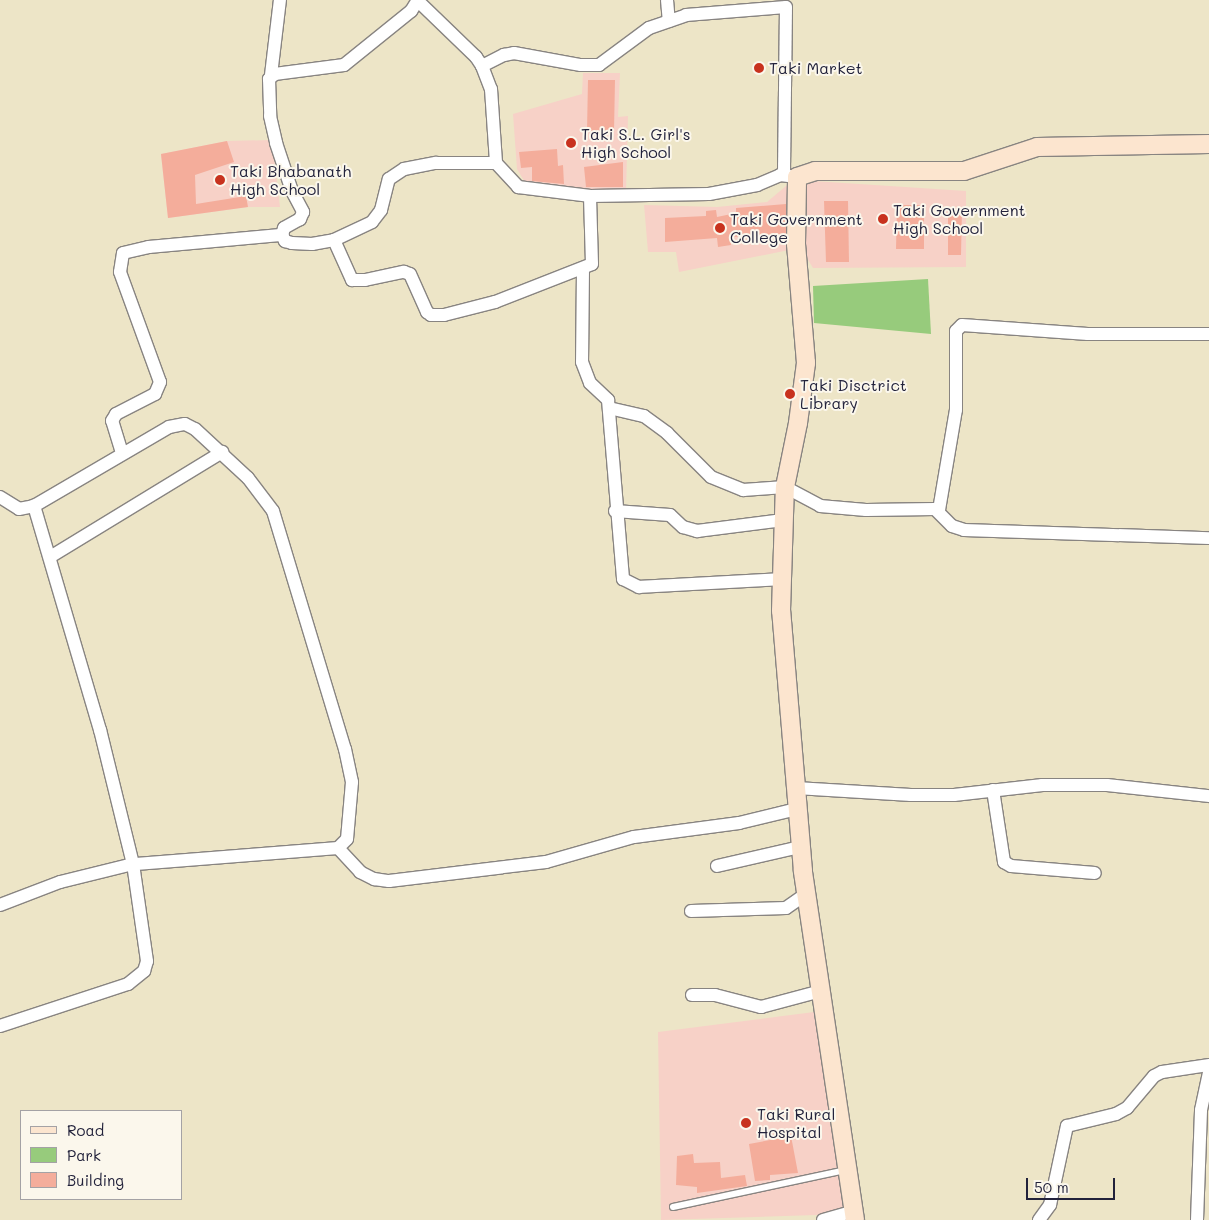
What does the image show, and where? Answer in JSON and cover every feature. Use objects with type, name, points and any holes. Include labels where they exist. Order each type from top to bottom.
[{"type":"street","points":[[280,0],[271,75],[267,88],[276,143],[292,192],[303,212],[300,219],[284,228],[282,235],[285,241],[292,243],[334,240],[377,218],[389,179],[396,172],[436,162],[496,163]]},
{"type":"street","points":[[271,75],[344,64],[411,11],[418,0],[482,66],[491,90],[496,163],[515,185],[524,190],[590,196],[709,194],[815,171],[964,171],[1037,146],[1209,144]]},
{"type":"street","points":[[667,0],[669,21]]},
{"type":"street","points":[[482,66],[504,55],[514,53],[581,65],[599,64],[637,35],[669,21],[698,13],[786,4],[790,175],[806,363],[798,423],[785,488],[781,611],[800,847],[854,1215],[823,1220]]},
{"type":"street","points":[[334,240],[352,280],[357,282],[404,272],[410,274],[427,312],[436,316],[495,302],[592,264],[590,196]]},
{"type":"street","points":[[122,453],[112,421],[116,414],[155,394],[160,382],[120,272],[123,253],[149,247],[282,235]]},
{"type":"street","points":[[583,269],[582,362],[584,375],[608,400],[615,511],[623,579],[630,585],[782,579]]},
{"type":"street","points":[[1209,334],[1088,334],[962,324],[956,332],[956,410],[939,510],[952,526],[964,530],[1027,534],[1209,538]]},
{"type":"street","points":[[609,408],[644,416],[722,484],[743,490],[785,488],[820,506],[939,510]]},
{"type":"street","points":[[0,497],[19,510],[34,506],[169,427],[185,424],[222,452],[248,478],[272,510],[346,749],[352,782],[347,840],[338,848],[133,864],[60,882],[0,905]]},
{"type":"street","points":[[50,557],[222,452]]},
{"type":"street","points":[[0,1026],[128,984],[144,971],[147,961],[133,864],[97,720],[34,506]]},
{"type":"street","points":[[615,511],[670,515],[683,527],[697,531],[783,520]]},
{"type":"street","points":[[796,788],[912,795],[1042,785],[1107,785],[1209,796]]},
{"type":"street","points":[[994,790],[1004,862],[1012,866],[1095,873]]},
{"type":"street","points":[[338,848],[360,872],[374,879],[389,881],[546,862],[634,837],[739,823],[797,810]]},
{"type":"street","points":[[717,866],[800,847]]},
{"type":"street","points":[[691,912],[786,908],[806,894]]},
{"type":"street","points":[[692,995],[716,995],[761,1007],[821,991]]},
{"type":"street","points":[[1039,1220],[1052,1196],[1067,1126],[1116,1114],[1127,1108],[1154,1076],[1162,1072],[1209,1065]]},
{"type":"street","points":[[1197,1220],[1201,1110],[1209,1071]]},
{"type":"lane","points":[[673,1207],[848,1169]]},
{"type":"shaded area","name":"Taki S.L. Girl's High School","points":[[583,73],[620,73],[618,117],[628,116],[626,192],[529,189],[517,169],[513,114],[582,94]]},
{"type":"shaded area","name":"Taki Bhabanath High School","points":[[272,140],[280,207],[248,207],[168,218],[161,154],[227,141]]},
{"type":"shaded area","name":"Taki Government High School","points":[[798,180],[966,191],[966,267],[813,268],[801,248]]},
{"type":"shaded area","name":"Taki Government College","points":[[792,181],[794,249],[679,272],[676,252],[648,252],[644,205],[717,207],[767,202]]},
{"type":"shaded area","name":"Taki Rural Hospital","points":[[814,1012],[846,1214],[661,1220],[658,1032]]},
{"type":"green space","points":[[928,279],[931,334],[814,323],[813,286]]},
{"type":"building","points":[[588,80],[615,80],[614,131],[587,131]]},
{"type":"building","points":[[227,141],[234,162],[195,175],[196,204],[246,196],[248,207],[168,218],[161,154]]},
{"type":"building","points":[[557,149],[558,166],[563,165],[564,184],[532,181],[532,167],[521,168],[519,152]]},
{"type":"building","points":[[623,162],[623,187],[586,187],[584,167]]},
{"type":"building","points":[[824,201],[848,201],[849,262],[826,262]]},
{"type":"building","points":[[786,204],[786,235],[730,237],[731,245],[718,247],[717,238],[665,242],[665,218],[706,216],[706,211],[716,210],[717,217],[736,213],[736,208]]},
{"type":"building","points":[[897,205],[924,205],[924,249],[896,249]]},
{"type":"building","points":[[948,208],[962,208],[961,255],[948,255]]},
{"type":"building","points":[[791,1136],[798,1173],[770,1175],[770,1180],[755,1181],[749,1144]]},
{"type":"building","points":[[693,1154],[694,1163],[720,1162],[721,1178],[745,1175],[747,1186],[697,1193],[697,1187],[676,1185],[677,1156]]},
{"type":"place","name":"Taki Market","points":[[759,68]]},
{"type":"place","name":"Taki S.L. Girl's High School","points":[[571,143]]},
{"type":"place","name":"Taki Bhabanath High School","points":[[220,180]]},
{"type":"place","name":"Taki Government High School","points":[[883,219]]},
{"type":"place","name":"Taki Government College","points":[[720,228]]},
{"type":"place","name":"Taki Disctrict Library","points":[[790,394]]},
{"type":"place","name":"Taki Rural Hospital","points":[[746,1123]]}]
